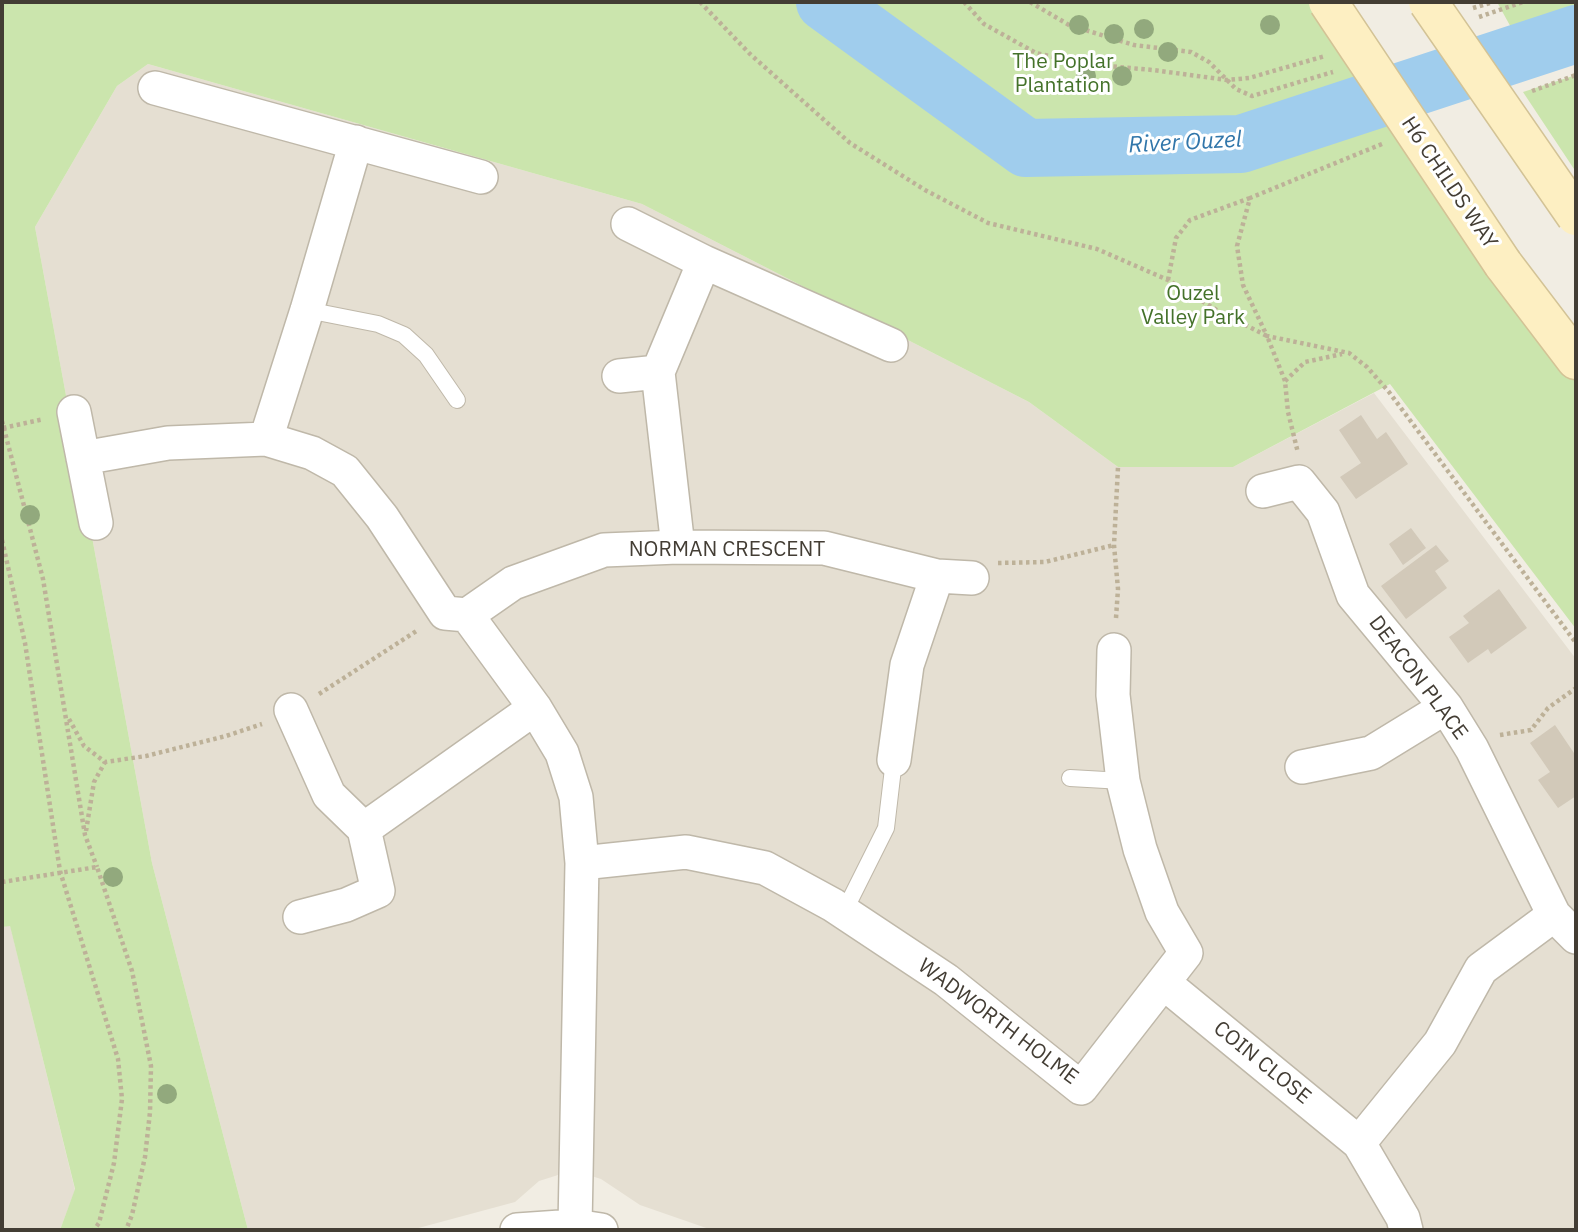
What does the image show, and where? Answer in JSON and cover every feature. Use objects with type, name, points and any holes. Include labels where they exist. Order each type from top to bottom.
[{"type":"street","name":"H6 CHILDS WAY","points":[[1328,2],[1503,264],[1576,360]]},
{"type":"street","points":[[1428,2],[1576,216]]},
{"type":"street","points":[[155,88],[481,177]]},
{"type":"street","points":[[266,439],[356,142]]},
{"type":"street","points":[[628,224],[704,262],[891,345]]},
{"type":"street","points":[[678,547],[658,372],[704,262]]},
{"type":"street","points":[[619,376],[658,372]]},
{"type":"street","points":[[74,412],[96,523]]},
{"type":"street","points":[[83,458],[168,443],[266,439],[312,453],[345,471],[382,517],[445,612],[467,615],[535,708],[562,753],[576,797],[582,863],[588,1228],[517,1230]]},
{"type":"street","points":[[1263,491],[1299,482]]},
{"type":"street","name":"DEACON PLACE","points":[[1299,482],[1323,512],[1353,595],[1446,707],[1472,749],[1565,926],[1481,969],[1440,1043],[1359,1143]]},
{"type":"street","name":"NORMAN CRESCENT","points":[[467,615],[513,583],[604,550],[678,547],[824,548],[937,576],[980,570]]},
{"type":"street","points":[[894,760],[907,665],[937,576]]},
{"type":"street","name":"WADWORTH HOLME","points":[[582,863],[686,852],[765,868],[844,912],[946,980],[1081,1088],[1186,953],[1162,912],[1140,849],[1123,781],[1113,695],[1114,650]]},
{"type":"street","points":[[1302,767],[1371,753],[1446,707]]},
{"type":"street","points":[[364,829],[535,708]]},
{"type":"street","points":[[291,710],[329,795],[364,829],[377,891],[346,905],[300,917]]},
{"type":"street","name":"COIN CLOSE","points":[[1164,983],[1359,1143]]},
{"type":"street","points":[[1359,1143],[1403,1218],[1406,1230]]},
{"type":"lane","points":[[307,310],[379,324],[404,335],[426,355],[457,400]]},
{"type":"lane","points":[[844,912],[886,828],[894,760]]},
{"type":"lane","points":[[1070,778],[1123,781]]},
{"type":"path","points":[[700,2],[750,54],[850,143],[925,190],[988,223],[1097,249],[1168,280],[1220,312],[1267,336],[1349,353],[1367,367],[1389,392],[1576,643]]},
{"type":"path","points":[[964,2],[984,24],[1036,54],[1084,64],[1227,80]]},
{"type":"path","points":[[1030,2],[1069,25],[1133,44],[1191,52],[1209,62],[1236,89],[1252,96],[1344,68]]},
{"type":"path","points":[[1477,18],[1523,2]]},
{"type":"path","points":[[1524,94],[1576,75]]},
{"type":"path","points":[[1168,280],[1176,238],[1190,220],[1395,139]]},
{"type":"path","points":[[1250,198],[1237,246],[1243,285],[1285,381],[1288,412],[1297,448],[1299,482]]},
{"type":"path","points":[[1285,381],[1305,362],[1349,353]]},
{"type":"path","points":[[4,428],[74,412]]},
{"type":"path","points":[[2,421],[43,579],[85,835],[132,971],[151,1066],[145,1157],[126,1230]]},
{"type":"path","points":[[1114,650],[1118,589],[1114,545],[1118,467]]},
{"type":"path","points":[[2,540],[25,643],[60,871],[118,1059],[122,1099],[114,1163],[99,1223],[94,1230]]},
{"type":"path","points":[[980,570],[1045,562],[1114,545]]},
{"type":"path","points":[[1472,749],[1502,735],[1531,730],[1548,708],[1576,688]]},
{"type":"path","points":[[67,716],[83,746],[105,762],[94,782],[85,835]]},
{"type":"path","points":[[2,882],[97,867]]},
{"type":"shaded area","points":[[148,64],[642,204],[1029,402],[1118,467],[1233,467],[1374,393],[1576,659],[1576,1230],[712,1230],[640,1205],[601,1179],[582,1173],[558,1175],[539,1181],[515,1202],[411,1230],[248,1230],[152,863],[35,227],[117,86]]},
{"type":"shaded area","points":[[10,925],[75,1190],[60,1230],[2,1230],[2,927]]},
{"type":"green space","name":"Ouzel Valley Park","points":[[2,2],[1328,2],[1576,360],[1576,629],[1390,384],[1233,467],[1118,467],[1029,402],[642,204],[148,64],[117,86],[35,227],[152,863],[248,1230],[60,1230],[75,1189],[10,926],[2,927]]},
{"type":"green space","points":[[1497,2],[1576,2],[1576,34],[1524,51]]},
{"type":"green space","points":[[1576,75],[1576,172],[1523,92]]},
{"type":"building","points":[[1361,415],[1377,439],[1386,432],[1408,464],[1356,499],[1340,477],[1361,463],[1339,430]]},
{"type":"building","points":[[1411,528],[1426,548],[1403,565],[1389,544]]},
{"type":"building","points":[[1436,545],[1449,561],[1435,571],[1447,588],[1406,619],[1381,586]]},
{"type":"building","points":[[1499,589],[1527,628],[1491,654],[1488,649],[1468,663],[1449,637],[1469,623],[1463,616]]},
{"type":"building","points":[[1555,725],[1576,756],[1576,796],[1558,808],[1538,780],[1550,772],[1530,743]]},
{"type":"waterway","name":"River Ouzel","points":[[825,2],[1026,148],[1241,144],[1576,34]]},
{"type":"park label","name":"The Poplar Plantation","points":[[1063,74]]}]
